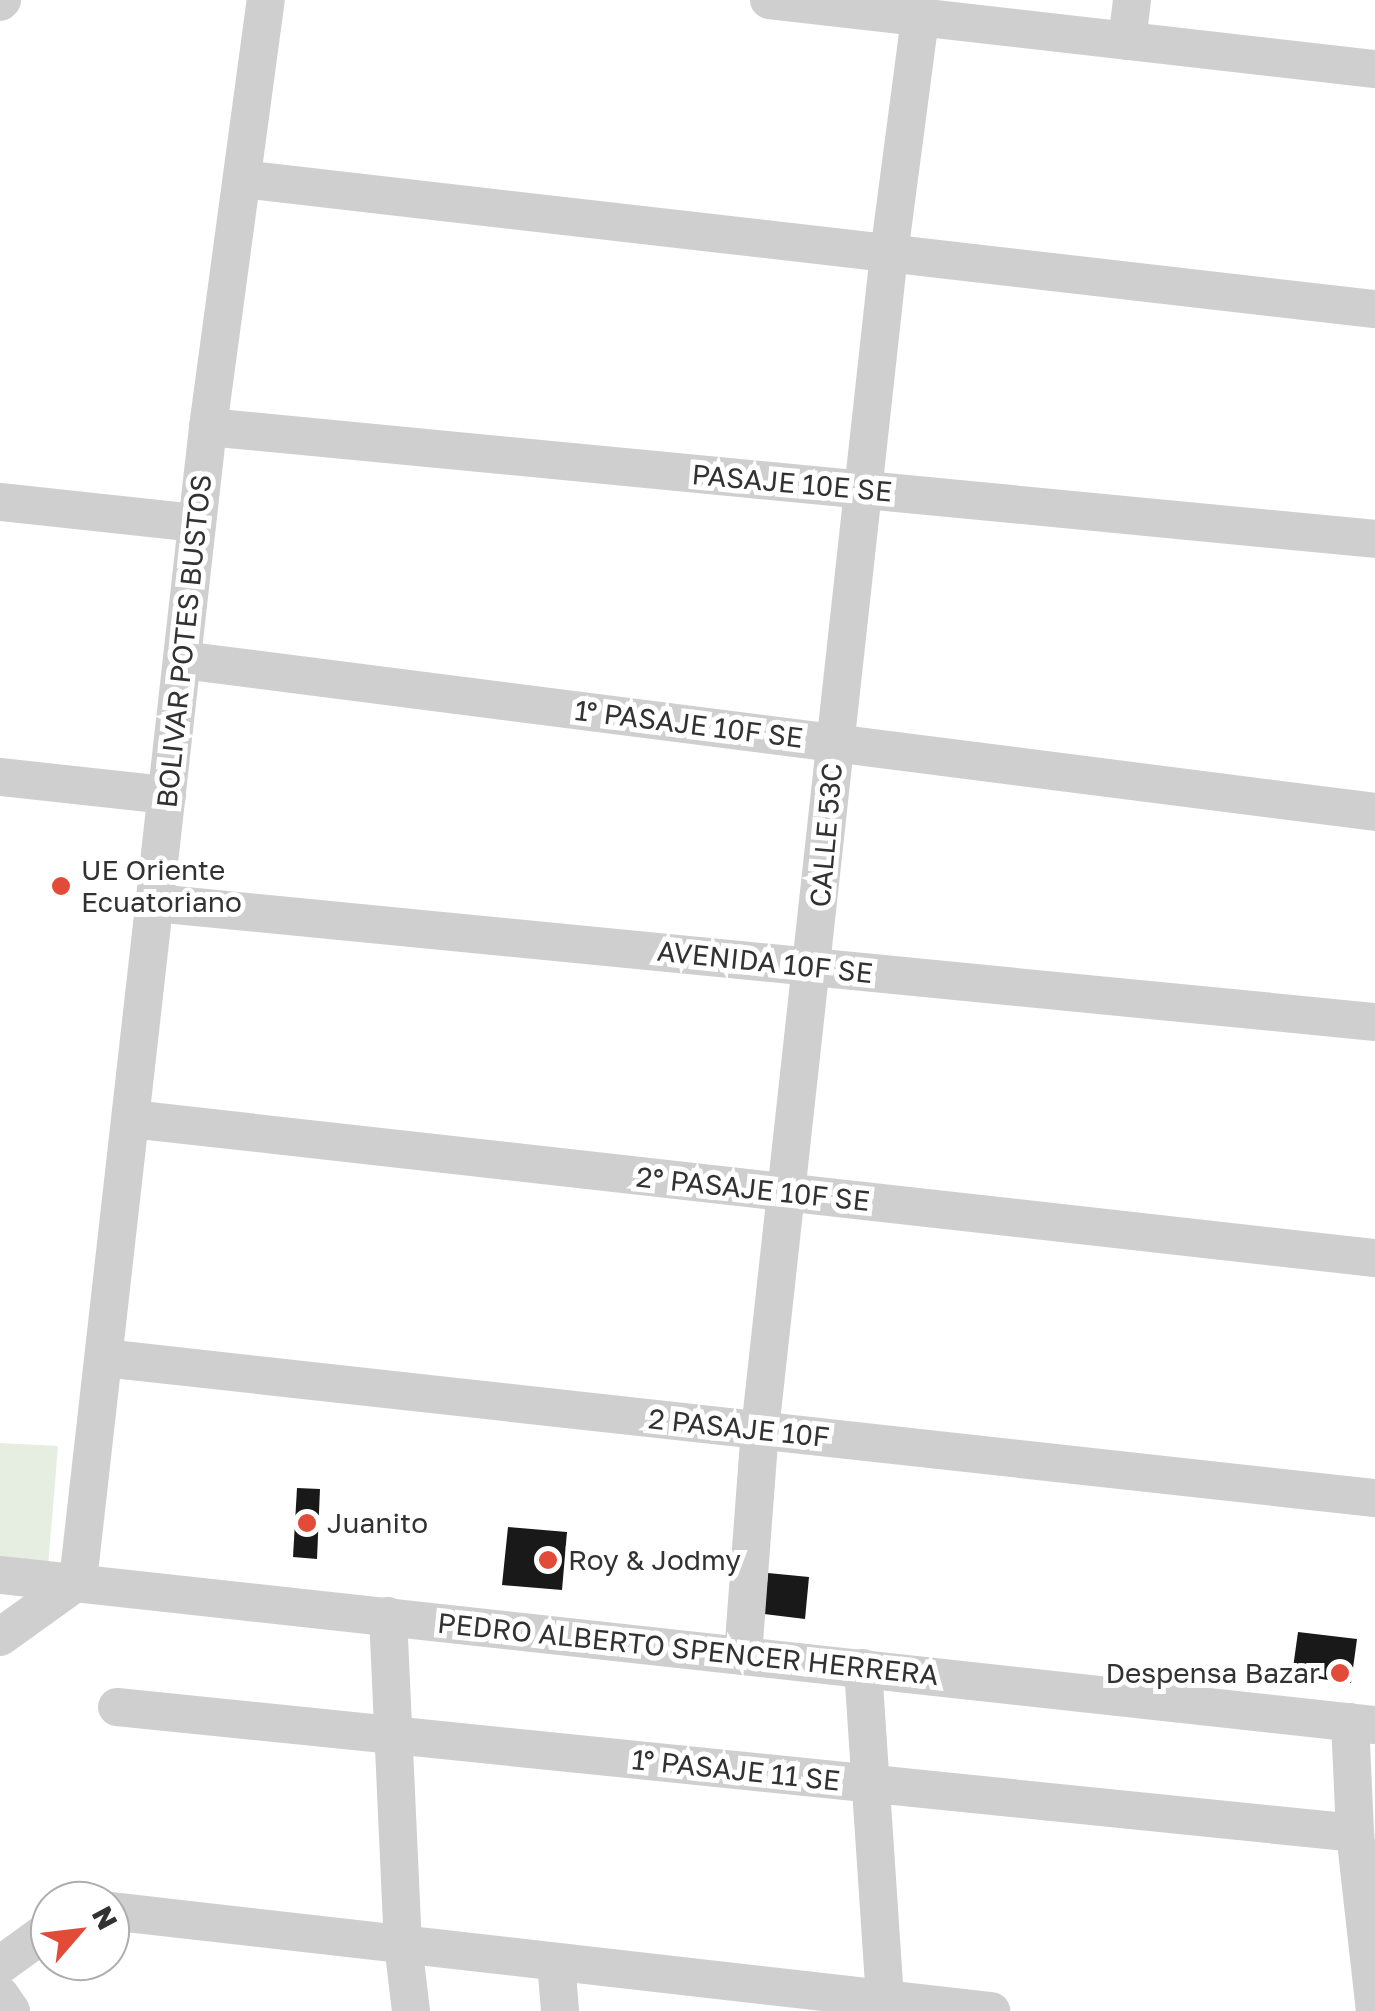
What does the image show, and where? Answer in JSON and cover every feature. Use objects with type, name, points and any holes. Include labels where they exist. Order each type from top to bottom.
[{"type":"street","name":"BOLIVAR POTES BUSTOS","points":[[78,1582],[208,427],[266,0]]},
{"type":"street","points":[[768,0],[1375,70]]},
{"type":"street","points":[[1127,41],[1132,0]]},
{"type":"street","name":"CALLE 53C","points":[[742,1655],[760,1430],[814,967],[889,254],[920,17]]},
{"type":"street","points":[[242,179],[1375,309]]},
{"type":"street","name":"PASAJE 10E SE","points":[[208,427],[1375,540]]},
{"type":"street","points":[[0,502],[197,523]]},
{"type":"street","name":"1° PASAJE 10F SE","points":[[182,660],[1375,812]]},
{"type":"street","points":[[0,777],[167,795]]},
{"type":"street","name":"AVENIDA 10F SE","points":[[154,903],[1375,1022]]},
{"type":"street","name":"2° PASAJE 10F SE","points":[[130,1119],[1375,1258]]},
{"type":"street","name":"2 PASAJE 10F","points":[[104,1358],[1375,1498]]},
{"type":"street","name":"PEDRO ALBERTO SPENCER HERRERA","points":[[0,1575],[1362,1723]]},
{"type":"street","points":[[0,1637],[78,1582]]},
{"type":"street","points":[[388,1616],[403,1944],[411,2011]]},
{"type":"street","points":[[863,1668],[885,2001]]},
{"type":"street","name":"1° PASAJE 11 SE","points":[[117,1707],[1356,1834]]},
{"type":"street","points":[[1362,1723],[1356,1834],[1375,2011]]},
{"type":"street","points":[[130,1913],[556,1962],[753,1996],[885,2001],[991,2011]]},
{"type":"street","points":[[0,1965],[30,1944]]},
{"type":"street","points":[[556,1962],[560,2011]]},
{"type":"street","points":[[0,1995],[11,2011]]},
{"type":"shaded area","points":[[0,1443],[58,1446],[48,1567],[0,1562]]},
{"type":"building","name":"Juanito","points":[[297,1488],[320,1489],[317,1559],[293,1557]]},
{"type":"building","points":[[508,1527],[567,1532],[562,1590],[502,1585]]},
{"type":"building","points":[[768,1573],[809,1577],[805,1619],[764,1614]]},
{"type":"building","points":[[1298,1632],[1357,1639],[1351,1683],[1292,1675]]},
{"type":"place","name":"UE Oriente Ecuatoriano","points":[[61,886]]},
{"type":"place","name":"Juanito","points":[[307,1523]]},
{"type":"place","name":"Roy & Jodmy","points":[[548,1560]]},
{"type":"place","name":"Despensa Bazar","points":[[1340,1673]]}]
